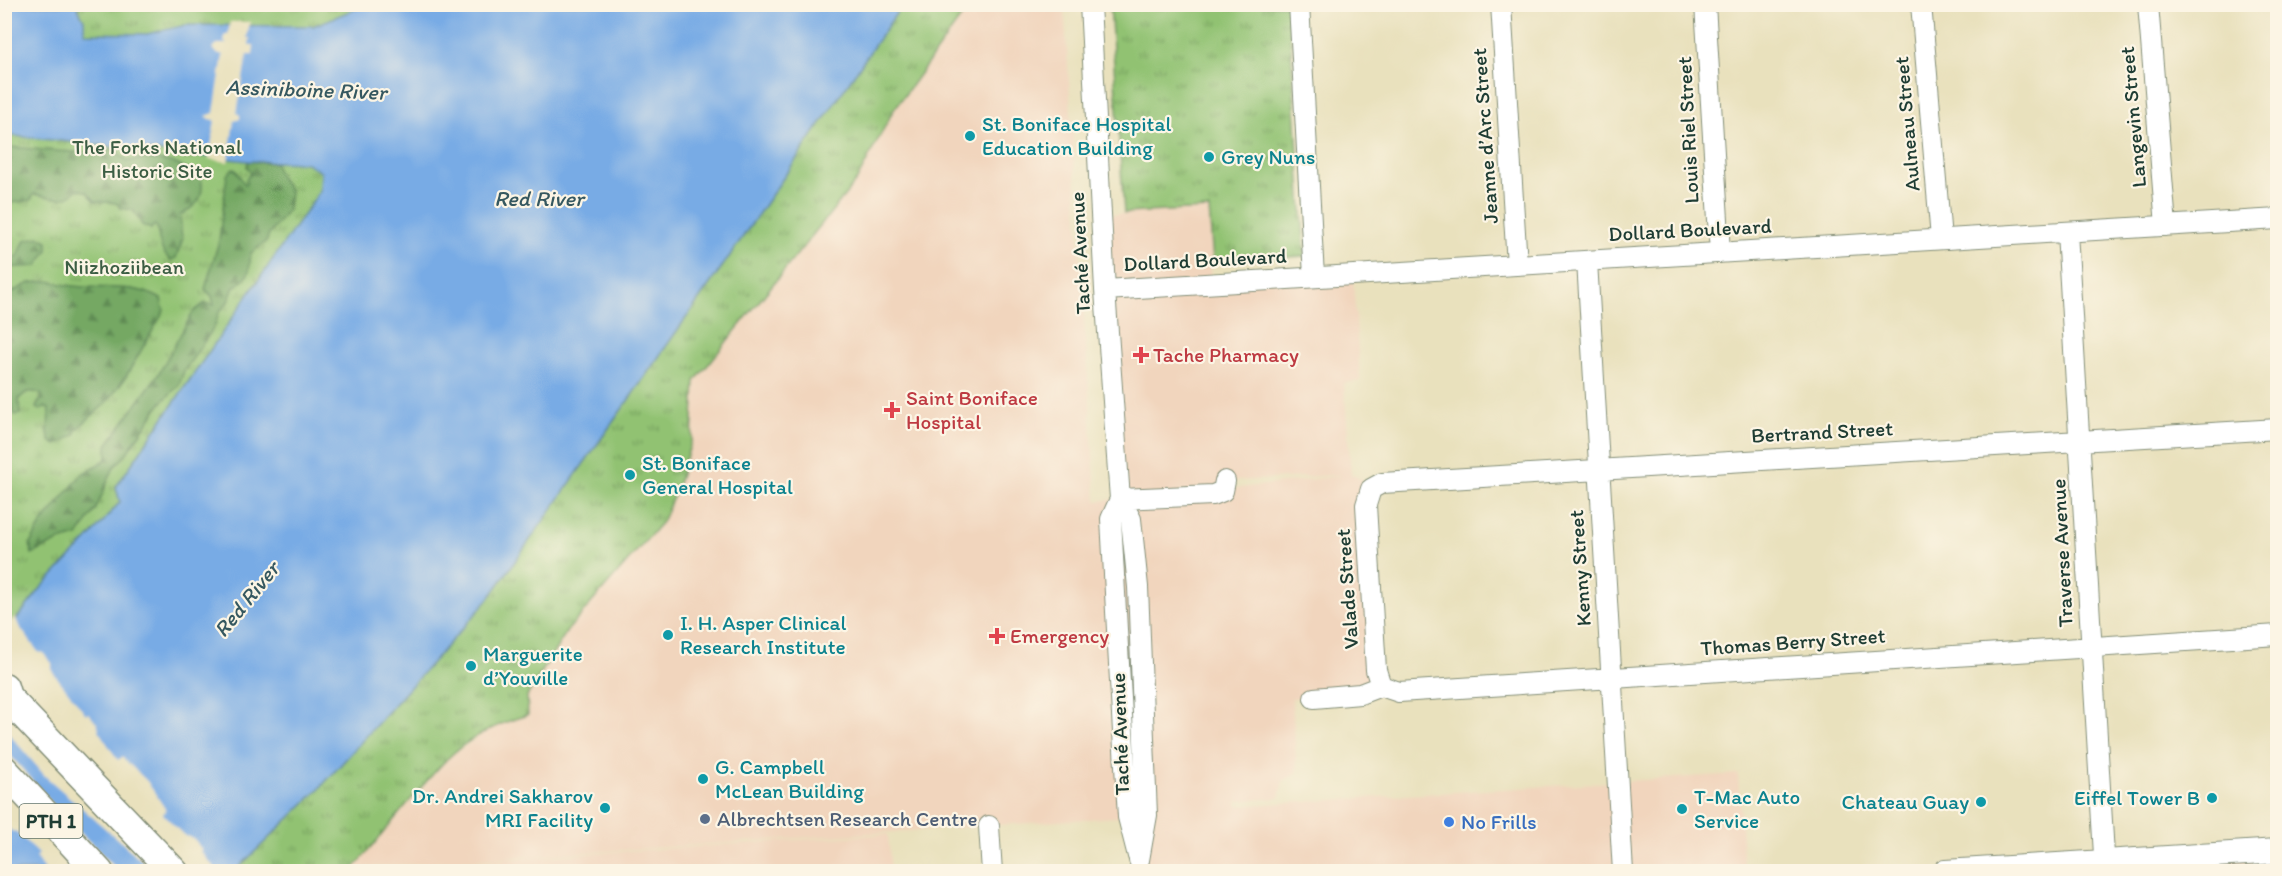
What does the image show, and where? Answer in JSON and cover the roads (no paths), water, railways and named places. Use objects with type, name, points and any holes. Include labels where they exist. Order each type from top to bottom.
[{"type":"highway","name":"PTH 1","points":[[6,693],[174,872]]},
{"type":"highway","name":"PTH 1","points":[[4,770],[99,872]]},
{"type":"main road","points":[[1945,872],[2105,866],[2277,851]]},
{"type":"street","name":"Taché Avenue","points":[[1090,4],[1105,290],[1120,500],[1131,519],[1143,691],[1147,815],[1139,866]]},
{"type":"street","points":[[1299,4],[1314,277]]},
{"type":"street","name":"Jeanne d’Arc Street","points":[[1501,4],[1517,265]]},
{"type":"street","name":"Louis Riel Street","points":[[1705,4],[1720,253]]},
{"type":"street","name":"Aulneau Street","points":[[1921,4],[1941,239]]},
{"type":"street","name":"Langevin Street","points":[[2148,4],[2166,226]]},
{"type":"street","name":"Dollard Boulevard","points":[[1105,290],[2277,219]]},
{"type":"street","name":"Traverse Avenue","points":[[2067,232],[2105,866]]},
{"type":"street","name":"Kenny Street","points":[[1587,261],[1623,872]]},
{"type":"street","name":"Bertrand Street","points":[[1371,489],[1388,482],[2277,429]]},
{"type":"street","points":[[1120,500],[1213,495],[1223,491],[1225,481]]},
{"type":"street","name":"Valade Street","points":[[1371,489],[1366,498],[1366,517],[1376,670],[1381,686]]},
{"type":"street","name":"Taché Avenue","points":[[1120,500],[1111,519],[1128,817],[1139,866]]},
{"type":"street","name":"Thomas Berry Street","points":[[1314,698],[1360,694],[1381,686],[1399,692],[2277,635]]},
{"type":"street","points":[[1120,692],[1143,691]]},
{"type":"street","points":[[989,826],[992,872]]},
{"type":"water","name":"Red River","points":[[368,4],[902,5],[731,254],[487,601],[319,789],[235,871],[5,871],[4,635],[42,587],[120,502],[116,487],[320,191],[321,172],[307,163],[248,161],[5,135],[5,5],[76,5],[84,20],[84,33],[147,34],[186,25],[313,26]]},
{"type":"place","name":"St. Boniface Hospital Education Building","points":[[970,136]]},
{"type":"place","name":"Grey Nuns","points":[[1209,157]]},
{"type":"place","name":"Tache Pharmacy","points":[[1141,355]]},
{"type":"place","name":"Saint Boniface Hospital","points":[[892,410]]},
{"type":"place","name":"St. Boniface General Hospital","points":[[630,475]]},
{"type":"place","name":"I. H. Asper Clinical Research Institute","points":[[668,635]]},
{"type":"place","name":"Emergency","points":[[997,636]]},
{"type":"place","name":"Marguerite d’Youville","points":[[471,666]]},
{"type":"place","name":"G. Campbell McLean Building","points":[[703,779]]},
{"type":"place","name":"Eiffel Tower B","points":[[2212,798]]},
{"type":"place","name":"Chateau Guay","points":[[1981,802]]},
{"type":"place","name":"Dr. Andrei Sakharov MRI Facility","points":[[605,808]]},
{"type":"place","name":"T-Mac Auto Service","points":[[1682,809]]},
{"type":"place","name":"Albrechtsen Research Centre","points":[[705,819]]},
{"type":"place","name":"No Frills","points":[[1449,822]]},
{"type":"water label","name":"Assiniboine River","points":[[306,89]]},
{"type":"park label","name":"The Forks National Historic Site","points":[[157,159]]},
{"type":"park label","name":"Niizhoziibean","points":[[124,267]]}]
